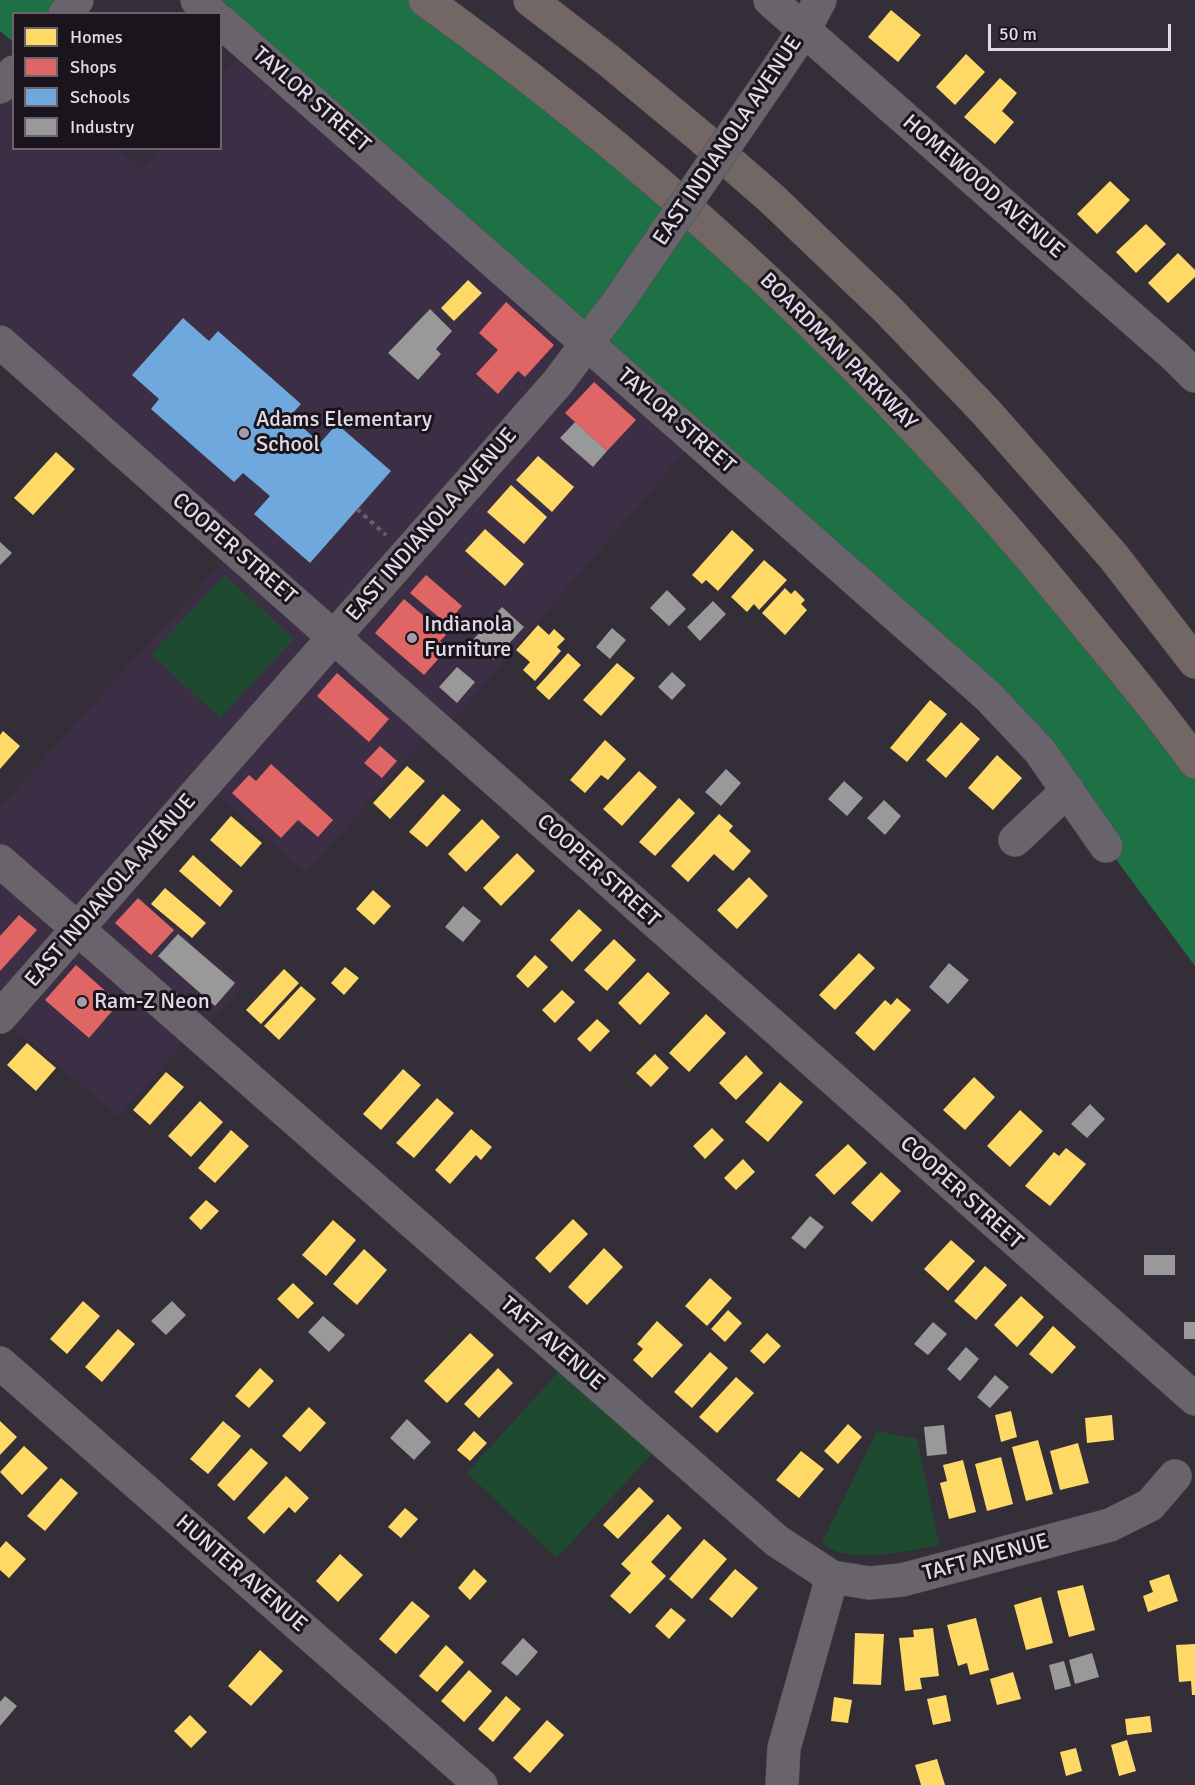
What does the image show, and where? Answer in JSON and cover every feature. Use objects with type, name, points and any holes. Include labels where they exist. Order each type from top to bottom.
[{"type":"highway","name":"BOARDMAN PARKWAY","points":[[425,0],[558,100],[629,159],[772,285],[874,385],[1018,542],[1195,762]]},
{"type":"highway","points":[[530,0],[608,60],[694,131],[772,199],[887,309],[986,412],[1113,556],[1195,662]]},
{"type":"street","points":[[67,12],[77,0]]},
{"type":"street","points":[[197,0],[210,12]]},
{"type":"street","name":"HOMEWOOD AVENUE","points":[[770,0],[1189,365]]},
{"type":"street","name":"EAST INDIANOLA AVENUE","points":[[0,1017],[558,382],[618,302],[771,79],[804,30],[820,0]]},
{"type":"street","name":"TAYLOR STREET","points":[[222,23],[988,696],[1039,750],[1106,846]]},
{"type":"street","points":[[0,87],[12,74]]},
{"type":"street","name":"COOPER STREET","points":[[0,342],[1195,1400]]},
{"type":"street","points":[[1015,840],[1068,790]]},
{"type":"street","name":"TAFT AVENUE","points":[[0,861],[777,1541],[832,1577],[869,1582],[902,1580],[1110,1525],[1150,1505],[1175,1476]]},
{"type":"street","name":"HUNTER AVENUE","points":[[0,1363],[481,1785]]},
{"type":"street","points":[[782,1785],[784,1748],[832,1577]]},
{"type":"path","points":[[357,509],[387,537]]},
{"type":"shaded area","points":[[248,45],[696,439],[442,733],[435,727],[306,873],[205,784],[121,881],[243,986],[199,1035],[194,1031],[119,1117],[0,1017],[0,807],[234,549],[0,342],[0,87],[12,73],[12,150],[119,150],[142,169],[158,150],[222,150],[222,76]]},
{"type":"green space","points":[[0,0],[77,0],[66,12],[12,12],[12,41],[0,31]]},
{"type":"green space","points":[[197,0],[425,0],[772,285],[1195,762],[1195,966],[1106,846],[1068,790],[222,23],[222,12],[210,12]]},
{"type":"green space","points":[[225,575],[294,639],[220,718],[151,654]]},
{"type":"green space","points":[[570,1359],[663,1441],[557,1558],[467,1473]]},
{"type":"green space","points":[[877,1431],[917,1439],[939,1544],[902,1552],[859,1555],[835,1551],[822,1543]]},
{"type":"building: Homes","points":[[891,10],[921,35],[898,62],[868,37]]},
{"type":"building: Homes","points":[[966,54],[985,72],[955,105],[936,87]]},
{"type":"building: Homes","points":[[1000,78],[1017,93],[1002,111],[1014,122],[995,144],[964,117]]},
{"type":"building: Homes","points":[[1110,181],[1130,200],[1097,234],[1077,214]]},
{"type":"building: Homes","points":[[1146,224],[1166,244],[1136,273],[1116,252]]},
{"type":"building: Homes","points":[[1178,253],[1195,270],[1195,277],[1168,303],[1148,283]]},
{"type":"building: Homes","points":[[468,280],[482,293],[454,321],[441,308]]},
{"type":"building: Homes","points":[[56,452],[75,469],[33,515],[14,498]]},
{"type":"building: Homes","points":[[538,456],[574,487],[552,512],[516,480]]},
{"type":"building: Homes","points":[[511,485],[547,517],[524,544],[487,512]]},
{"type":"building: Homes","points":[[485,529],[524,564],[505,586],[465,551]]},
{"type":"building: Homes","points":[[732,530],[754,550],[718,591],[706,580],[702,584],[692,575]]},
{"type":"building: Homes","points":[[764,560],[787,580],[759,610],[754,604],[747,612],[731,597]]},
{"type":"building: Homes","points":[[785,588],[791,594],[795,590],[805,600],[801,604],[807,610],[785,635],[762,613]]},
{"type":"building: Homes","points":[[538,625],[549,635],[554,629],[565,639],[557,647],[561,651],[535,681],[523,670],[530,662],[516,650]]},
{"type":"building: Homes","points":[[568,653],[581,665],[549,700],[536,688]]},
{"type":"building: Homes","points":[[617,663],[635,678],[601,716],[583,700]]},
{"type":"building: Homes","points":[[930,700],[947,714],[907,762],[890,748]]},
{"type":"building: Homes","points":[[961,722],[980,739],[946,778],[926,760]]},
{"type":"building: Homes","points":[[3,731],[20,746],[0,769],[0,735]]},
{"type":"building: Homes","points":[[605,740],[626,759],[608,780],[601,775],[585,793],[570,780]]},
{"type":"building: Homes","points":[[997,755],[1022,778],[993,810],[968,788]]},
{"type":"building: Homes","points":[[407,766],[425,781],[390,819],[373,803]]},
{"type":"building: Homes","points":[[639,771],[657,787],[622,826],[603,809]]},
{"type":"building: Homes","points":[[443,794],[461,810],[427,847],[409,832]]},
{"type":"building: Homes","points":[[679,798],[695,813],[655,856],[639,842]]},
{"type":"building: Homes","points":[[719,814],[733,826],[729,831],[751,851],[733,871],[714,854],[688,882],[671,866]]},
{"type":"building: Homes","points":[[231,816],[262,843],[241,867],[210,840]]},
{"type":"building: Homes","points":[[482,819],[500,837],[466,872],[448,854]]},
{"type":"building: Homes","points":[[517,853],[535,871],[501,906],[483,888]]},
{"type":"building: Homes","points":[[193,855],[233,891],[220,907],[179,871]]},
{"type":"building: Homes","points":[[749,877],[768,896],[737,929],[717,910]]},
{"type":"building: Homes","points":[[165,888],[206,923],[192,938],[151,904]]},
{"type":"building: Homes","points":[[373,890],[391,906],[374,925],[356,909]]},
{"type":"building: Homes","points":[[579,909],[602,930],[572,962],[550,940]]},
{"type":"building: Homes","points":[[614,939],[636,960],[607,991],[584,970]]},
{"type":"building: Homes","points":[[859,953],[875,968],[835,1010],[819,995]]},
{"type":"building: Homes","points":[[535,955],[548,967],[528,988],[516,976]]},
{"type":"building: Homes","points":[[345,967],[359,978],[344,995],[331,983]]},
{"type":"building: Homes","points":[[284,969],[299,983],[261,1024],[246,1010]]},
{"type":"building: Homes","points":[[648,972],[670,993],[640,1025],[618,1003]]},
{"type":"building: Homes","points":[[301,986],[316,999],[279,1040],[264,1026]]},
{"type":"building: Homes","points":[[562,990],[575,1002],[555,1023],[542,1010]]},
{"type":"building: Homes","points":[[897,998],[911,1010],[874,1051],[855,1033],[885,1000],[891,1005]]},
{"type":"building: Homes","points":[[706,1014],[726,1033],[689,1072],[669,1053]]},
{"type":"building: Homes","points":[[597,1019],[610,1031],[590,1052],[577,1039]]},
{"type":"building: Homes","points":[[27,1043],[56,1068],[36,1091],[7,1065]]},
{"type":"building: Homes","points":[[655,1054],[669,1068],[651,1087],[636,1073]]},
{"type":"building: Homes","points":[[746,1055],[763,1073],[736,1100],[719,1083]]},
{"type":"building: Homes","points":[[403,1069],[421,1085],[381,1130],[363,1114]]},
{"type":"building: Homes","points":[[166,1072],[184,1087],[150,1125],[133,1110]]},
{"type":"building: Homes","points":[[974,1077],[995,1097],[965,1130],[943,1110]]},
{"type":"building: Homes","points":[[780,1082],[803,1102],[768,1142],[745,1122]]},
{"type":"building: Homes","points":[[437,1098],[454,1113],[414,1158],[396,1143]]},
{"type":"building: Homes","points":[[200,1101],[223,1122],[191,1157],[168,1136]]},
{"type":"building: Homes","points":[[1020,1110],[1043,1131],[1010,1167],[987,1146]]},
{"type":"building: Homes","points":[[712,1128],[724,1140],[705,1159],[693,1146]]},
{"type":"building: Homes","points":[[471,1129],[492,1147],[481,1160],[476,1155],[450,1184],[435,1170]]},
{"type":"building: Homes","points":[[231,1130],[249,1146],[215,1183],[198,1168]]},
{"type":"building: Homes","points":[[848,1144],[867,1163],[834,1195],[815,1175]]},
{"type":"building: Homes","points":[[1066,1148],[1086,1164],[1050,1206],[1025,1186],[1054,1152],[1059,1156]]},
{"type":"building: Homes","points":[[743,1159],[755,1172],[736,1190],[724,1178]]},
{"type":"building: Homes","points":[[881,1172],[901,1191],[872,1222],[851,1203]]},
{"type":"building: Homes","points":[[206,1200],[219,1211],[201,1230],[189,1218]]},
{"type":"building: Homes","points":[[573,1219],[588,1234],[550,1273],[535,1258]]},
{"type":"building: Homes","points":[[333,1220],[356,1240],[326,1276],[302,1255]]},
{"type":"building: Homes","points":[[951,1240],[975,1261],[948,1291],[924,1269]]},
{"type":"building: Homes","points":[[604,1248],[623,1267],[587,1305],[568,1287]]},
{"type":"building: Homes","points":[[364,1249],[387,1270],[357,1305],[333,1284]]},
{"type":"building: Homes","points":[[985,1266],[1007,1285],[976,1320],[954,1301]]},
{"type":"building: Homes","points":[[710,1278],[732,1298],[707,1326],[685,1306]]},
{"type":"building: Homes","points":[[293,1283],[314,1303],[298,1319],[277,1299]]},
{"type":"building: Homes","points":[[1021,1296],[1044,1317],[1017,1347],[994,1325]]},
{"type":"building: Homes","points":[[83,1301],[100,1316],[67,1354],[50,1339]]},
{"type":"building: Homes","points":[[728,1310],[742,1323],[725,1342],[711,1329]]},
{"type":"building: Homes","points":[[657,1321],[683,1345],[652,1378],[633,1360],[643,1349],[637,1344]]},
{"type":"building: Homes","points":[[1053,1326],[1076,1347],[1052,1374],[1029,1354]]},
{"type":"building: Homes","points":[[118,1329],[135,1344],[102,1382],[85,1367]]},
{"type":"building: Homes","points":[[470,1333],[494,1355],[447,1403],[424,1381]]},
{"type":"building: Homes","points":[[767,1333],[781,1346],[764,1364],[750,1351]]},
{"type":"building: Homes","points":[[710,1352],[728,1368],[692,1408],[674,1392]]},
{"type":"building: Homes","points":[[260,1368],[274,1381],[249,1408],[235,1396]]},
{"type":"building: Homes","points":[[498,1368],[513,1383],[479,1418],[464,1404]]},
{"type":"building: Homes","points":[[736,1377],[754,1393],[717,1433],[699,1417]]},
{"type":"building: Homes","points":[[309,1407],[326,1423],[300,1452],[282,1436]]},
{"type":"building: Homes","points":[[1011,1411],[1017,1437],[1001,1442],[995,1415]]},
{"type":"building: Homes","points":[[1112,1415],[1114,1440],[1087,1443],[1085,1418]]},
{"type":"building: Homes","points":[[0,1421],[17,1437],[0,1455]]},
{"type":"building: Homes","points":[[223,1421],[241,1436],[208,1474],[190,1459]]},
{"type":"building: Homes","points":[[848,1424],[862,1437],[838,1464],[824,1451]]},
{"type":"building: Homes","points":[[474,1431],[487,1443],[470,1461],[457,1450]]},
{"type":"building: Homes","points":[[1038,1440],[1053,1494],[1026,1501],[1012,1447]]},
{"type":"building: Homes","points":[[1078,1443],[1089,1483],[1060,1490],[1050,1451]]},
{"type":"building: Homes","points":[[24,1446],[48,1468],[22,1495],[0,1472]]},
{"type":"building: Homes","points":[[251,1448],[268,1463],[234,1501],[217,1485]]},
{"type":"building: Homes","points":[[801,1451],[824,1469],[799,1498],[776,1480]]},
{"type":"building: Homes","points":[[1001,1457],[1013,1504],[987,1511],[975,1464]]},
{"type":"building: Homes","points":[[963,1460],[976,1512],[949,1519],[940,1483],[947,1481],[943,1465]]},
{"type":"building: Homes","points":[[286,1476],[309,1498],[295,1513],[289,1507],[264,1534],[247,1518]]},
{"type":"building: Homes","points":[[61,1478],[78,1493],[45,1531],[27,1516]]},
{"type":"building: Homes","points":[[639,1487],[654,1501],[618,1539],[603,1525]]},
{"type":"building: Homes","points":[[405,1508],[418,1519],[401,1538],[388,1527]]},
{"type":"building: Homes","points":[[668,1514],[682,1528],[651,1562],[666,1576],[630,1614],[610,1596],[631,1573],[621,1564]]},
{"type":"building: Homes","points":[[704,1539],[727,1559],[692,1599],[669,1579]]},
{"type":"building: Homes","points":[[6,1541],[26,1559],[9,1578],[0,1570],[0,1548]]},
{"type":"building: Homes","points":[[340,1554],[363,1575],[338,1602],[316,1581]]},
{"type":"building: Homes","points":[[474,1569],[487,1581],[470,1600],[458,1588]]},
{"type":"building: Homes","points":[[735,1569],[758,1588],[732,1618],[709,1599]]},
{"type":"building: Homes","points":[[1169,1574],[1178,1601],[1148,1612],[1143,1596],[1153,1592],[1149,1581]]},
{"type":"building: Homes","points":[[1083,1585],[1095,1630],[1069,1637],[1057,1591]]},
{"type":"building: Homes","points":[[1041,1597],[1053,1643],[1026,1650],[1014,1605]]},
{"type":"building: Homes","points":[[412,1601],[430,1616],[396,1654],[379,1639]]},
{"type":"building: Homes","points":[[671,1608],[686,1620],[669,1639],[655,1626]]},
{"type":"building: Homes","points":[[976,1618],[989,1670],[970,1675],[967,1663],[958,1666],[947,1625]]},
{"type":"building: Homes","points":[[933,1628],[939,1676],[920,1678],[922,1689],[905,1691],[899,1638],[914,1637],[913,1630]]},
{"type":"building: Homes","points":[[855,1633],[884,1634],[881,1685],[853,1684]]},
{"type":"building: Homes","points":[[1195,1644],[1195,1695],[1192,1695],[1191,1681],[1179,1682],[1176,1645]]},
{"type":"building: Homes","points":[[446,1645],[464,1662],[437,1692],[419,1676]]},
{"type":"building: Homes","points":[[260,1650],[283,1671],[251,1706],[228,1686]]},
{"type":"building: Homes","points":[[469,1670],[492,1691],[464,1722],[441,1701]]},
{"type":"building: Homes","points":[[1013,1672],[1021,1699],[997,1705],[990,1679]]},
{"type":"building: Homes","points":[[946,1695],[951,1721],[933,1725],[927,1699]]},
{"type":"building: Homes","points":[[506,1696],[521,1709],[493,1742],[478,1729]]},
{"type":"building: Homes","points":[[834,1697],[852,1700],[848,1723],[831,1721]]},
{"type":"building: Homes","points":[[190,1715],[207,1732],[191,1748],[174,1731]]},
{"type":"building: Homes","points":[[1150,1716],[1152,1732],[1127,1735],[1125,1719]]},
{"type":"building: Homes","points":[[547,1720],[564,1735],[530,1773],[513,1758]]},
{"type":"building: Homes","points":[[1127,1740],[1136,1771],[1119,1776],[1111,1745]]},
{"type":"building: Homes","points":[[1076,1748],[1082,1771],[1066,1776],[1060,1752]]},
{"type":"building: Homes","points":[[937,1759],[945,1785],[921,1785],[915,1765]]},
{"type":"building: Shops","points":[[506,302],[554,345],[525,377],[518,371],[498,394],[476,374],[498,350],[479,333]]},
{"type":"building: Shops","points":[[594,382],[636,420],[607,451],[565,413]]},
{"type":"building: Shops","points":[[426,575],[462,606],[447,624],[410,593]]},
{"type":"building: Shops","name":"Indianola Furniture","points":[[404,599],[446,635],[440,641],[448,648],[424,675],[375,633]]},
{"type":"building: Shops","points":[[337,673],[389,719],[369,742],[317,696]]},
{"type":"building: Shops","points":[[380,746],[397,761],[382,778],[364,763]]},
{"type":"building: Shops","points":[[271,764],[333,820],[318,837],[298,820],[281,838],[232,793],[249,775],[256,781]]},
{"type":"building: Shops","points":[[138,898],[174,930],[151,955],[115,923]]},
{"type":"building: Shops","points":[[19,915],[37,930],[0,971],[0,936]]},
{"type":"building: Shops","name":"Ram-Z Neon","points":[[76,965],[119,1003],[89,1038],[45,1000]]},
{"type":"building: Schools","name":"Adams Elementary School","points":[[183,318],[209,341],[218,331],[301,404],[290,416],[320,443],[337,424],[391,471],[310,563],[254,514],[270,496],[243,473],[234,482],[151,409],[159,399],[132,375]]},
{"type":"building: Industry","points":[[430,309],[452,331],[436,349],[441,354],[418,380],[388,353]]},
{"type":"building: Industry","points":[[575,422],[607,451],[593,467],[560,438]]},
{"type":"building: Industry","points":[[0,542],[12,553],[0,565]]},
{"type":"building: Industry","points":[[667,590],[686,609],[669,626],[650,608]]},
{"type":"building: Industry","points":[[713,601],[726,614],[700,641],[687,627]]},
{"type":"building: Industry","points":[[502,607],[524,627],[494,660],[472,641]]},
{"type":"building: Industry","points":[[612,628],[626,640],[610,659],[596,647]]},
{"type":"building: Industry","points":[[457,667],[475,682],[457,703],[439,687]]},
{"type":"building: Industry","points":[[672,672],[686,685],[672,700],[658,687]]},
{"type":"building: Industry","points":[[726,769],[741,783],[721,806],[705,792]]},
{"type":"building: Industry","points":[[844,781],[863,798],[847,816],[828,799]]},
{"type":"building: Industry","points":[[884,800],[901,816],[885,835],[867,818]]},
{"type":"building: Industry","points":[[463,906],[481,921],[463,942],[445,927]]},
{"type":"building: Industry","points":[[178,934],[235,983],[215,1006],[158,956]]},
{"type":"building: Industry","points":[[949,963],[969,980],[948,1004],[929,987]]},
{"type":"building: Industry","points":[[1090,1104],[1105,1119],[1087,1138],[1071,1124]]},
{"type":"building: Industry","points":[[810,1216],[824,1227],[805,1249],[791,1238]]},
{"type":"building: Industry","points":[[1144,1255],[1175,1255],[1175,1275],[1144,1275]]},
{"type":"building: Industry","points":[[172,1301],[186,1315],[166,1335],[151,1321]]},
{"type":"building: Industry","points":[[323,1316],[345,1335],[329,1352],[308,1332]]},
{"type":"building: Industry","points":[[933,1322],[947,1334],[928,1355],[914,1344]]},
{"type":"building: Industry","points":[[1184,1322],[1195,1322],[1195,1339],[1184,1339]]},
{"type":"building: Industry","points":[[966,1347],[979,1359],[960,1381],[947,1369]]},
{"type":"building: Industry","points":[[995,1375],[1009,1387],[990,1408],[977,1397]]},
{"type":"building: Industry","points":[[407,1419],[431,1442],[414,1460],[390,1438]]},
{"type":"building: Industry","points":[[944,1425],[947,1454],[927,1456],[924,1427]]},
{"type":"building: Industry","points":[[523,1638],[538,1652],[517,1676],[501,1663]]},
{"type":"building: Industry","points":[[1092,1653],[1099,1677],[1075,1684],[1069,1660]]},
{"type":"building: Industry","points":[[1064,1661],[1071,1686],[1055,1690],[1049,1665]]},
{"type":"building: Industry","points":[[5,1696],[17,1706],[0,1726],[0,1702]]},
{"type":"place","name":"Adams Elementary School","points":[[244,433]]},
{"type":"place","name":"Indianola Furniture","points":[[412,638]]},
{"type":"place","name":"Ram-Z Neon","points":[[82,1002]]}]
